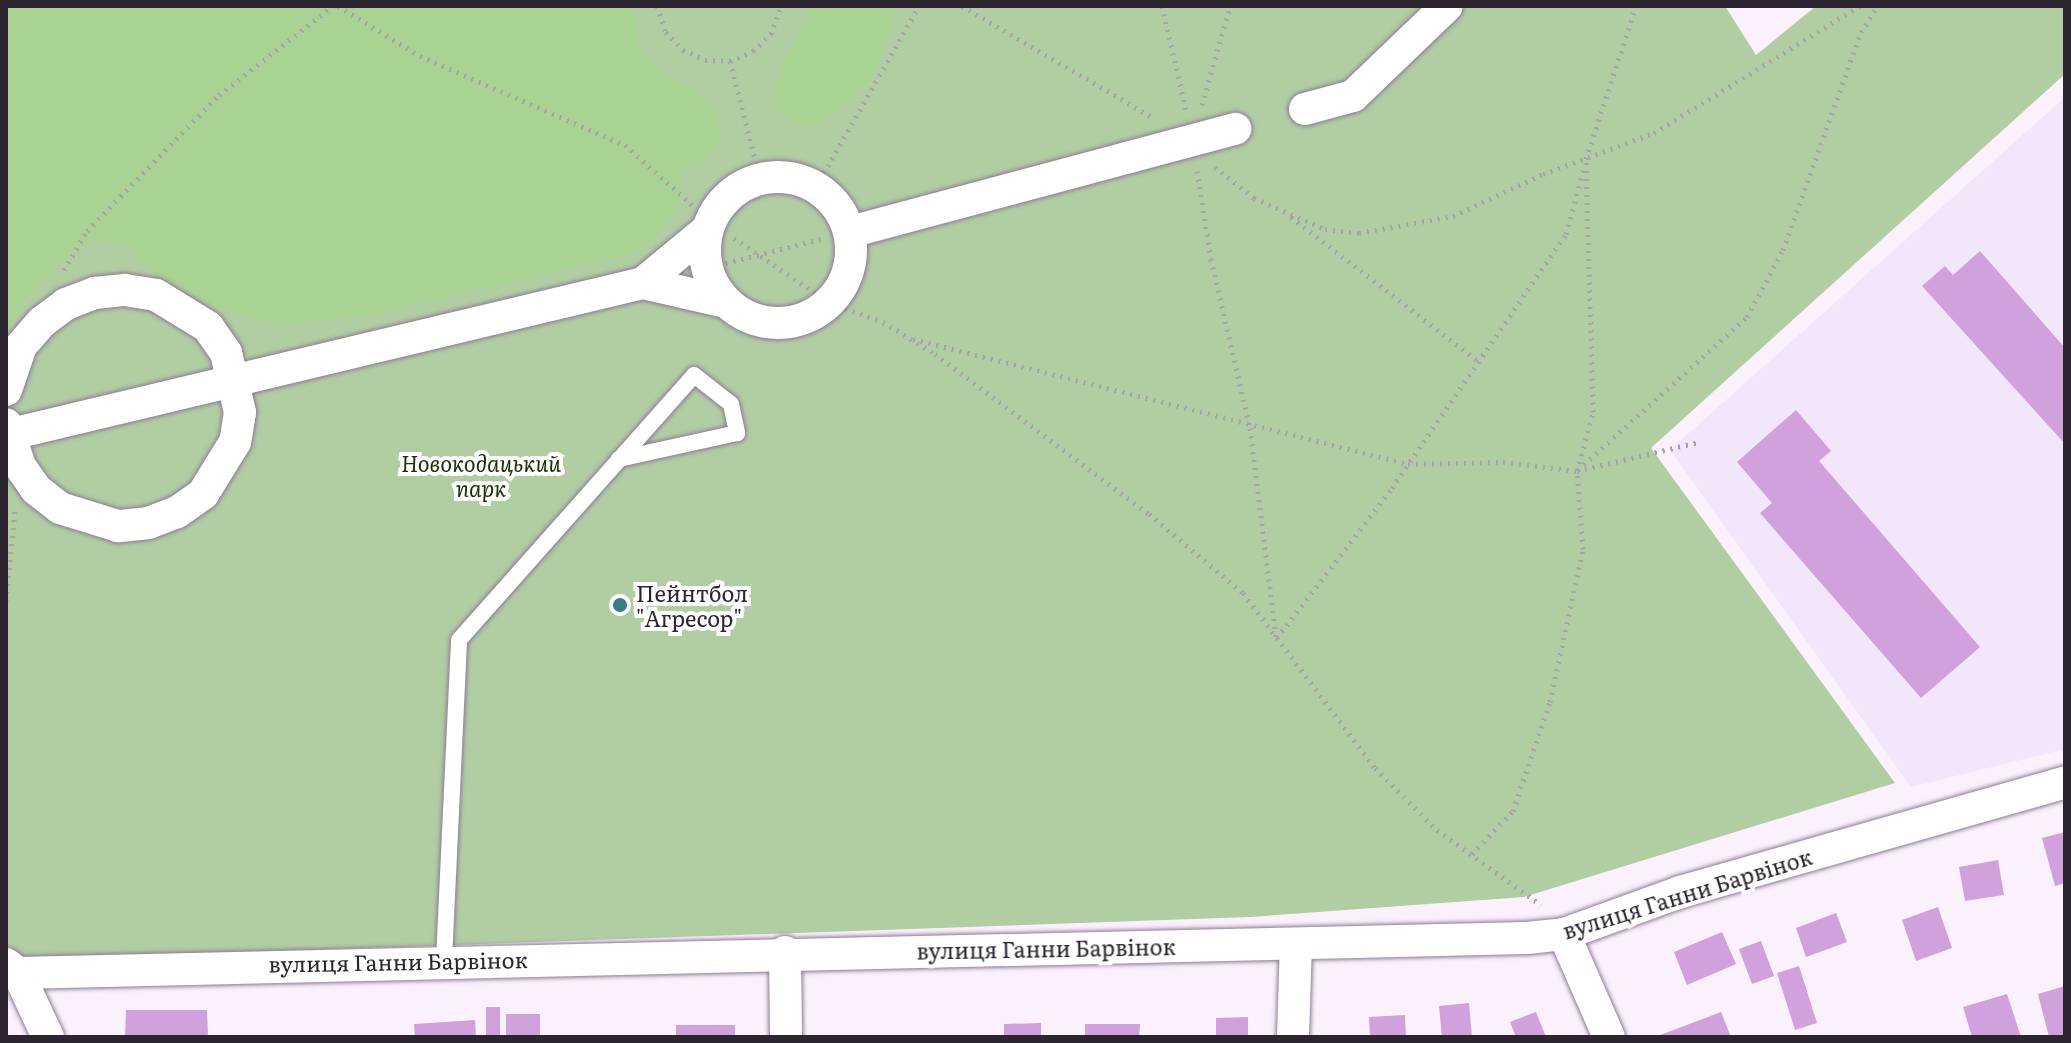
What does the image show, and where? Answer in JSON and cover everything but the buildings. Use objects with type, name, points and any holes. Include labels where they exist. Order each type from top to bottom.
[{"type":"street","points":[[1305,109],[1353,96],[1447,6]]},
{"type":"street","points":[[850,232],[1235,129]]},
{"type":"street","points":[[7,435],[643,283],[726,302],[759,321],[778,324],[815,315],[830,303],[849,270],[850,232],[831,199],[816,187],[779,176],[760,179],[727,198],[709,226],[643,283]]},
{"type":"street","points":[[709,226],[707,267],[726,302]]},
{"type":"street","points":[[6,390],[21,346],[42,322],[80,299],[125,290],[156,295],[208,327],[251,359],[291,366]]},
{"type":"street","points":[[208,327],[226,353],[236,381],[240,412],[235,442]]},
{"type":"street","points":[[6,424],[13,468],[60,508],[118,526],[149,523],[177,512],[203,494],[261,395],[291,366]]},
{"type":"street","name":"вулиця Ганни Барвінок","points":[[12,968],[1296,944],[1564,934],[1680,892],[2065,782]]},
{"type":"street","points":[[1564,934],[1609,1037]]},
{"type":"street","points":[[1293,1037],[1296,944]]},
{"type":"street","points":[[785,952],[786,1037]]},
{"type":"street","points":[[12,968],[48,1037]]},
{"type":"lane","points":[[444,960],[459,640],[619,459],[694,375],[731,404],[737,433],[619,459]]},
{"type":"path","points":[[42,322],[45,301],[87,231],[126,188],[219,95],[335,6],[420,56],[625,145],[709,226],[759,254],[830,303],[883,322],[908,337],[1149,514],[1243,593],[1375,768],[1437,830],[1537,900],[1564,934]]},
{"type":"path","points":[[657,6],[666,32],[683,50],[705,60],[730,61],[753,51],[771,34],[781,6]]},
{"type":"path","points":[[816,187],[919,6]]},
{"type":"path","points":[[962,6],[1192,140],[1217,170],[1254,198],[1325,229],[1359,233],[1398,229],[1453,216],[1654,133],[1860,6]]},
{"type":"path","points":[[1162,6],[1192,140],[1211,259],[1250,428],[1276,639]]},
{"type":"path","points":[[1192,140],[1230,6]]},
{"type":"path","points":[[1276,639],[1408,464],[1566,234],[1586,159],[1636,6]]},
{"type":"path","points":[[1577,471],[1747,317],[1783,250],[1861,32],[1878,6]]},
{"type":"path","points":[[730,61],[760,179]]},
{"type":"path","points":[[1472,854],[1513,811],[1550,702],[1583,549],[1577,471],[1593,412],[1586,159]]},
{"type":"path","points":[[1286,214],[1477,360]]},
{"type":"path","points":[[707,267],[850,232]]},
{"type":"path","points":[[908,337],[1250,428],[1408,464],[1503,462],[1577,471],[1699,442]]},
{"type":"path","points":[[6,601],[13,468]]},
{"type":"shaded area","points":[[2065,97],[2065,749],[1911,787],[1670,450]]},
{"type":"green space","name":"Новокодацький парк","points":[[6,6],[1725,6],[1756,55],[1816,6],[2065,6],[2065,74],[1651,448],[1895,783],[1524,897],[1250,917],[25,960],[6,945]]},
{"type":"green space","points":[[6,6],[633,6],[637,44],[658,70],[690,87],[715,109],[722,139],[705,164],[689,166],[679,178],[682,193],[675,214],[654,238],[627,254],[368,316],[284,324],[250,319],[204,302],[159,280],[124,244],[93,240],[55,266],[25,300],[6,333]]},
{"type":"green space","points":[[815,6],[897,6],[871,81],[824,122],[809,127],[780,114],[774,99],[782,65]]},
{"type":"place","name":"Пейнтбол \"Агресор\"","points":[[620,605]]}]
